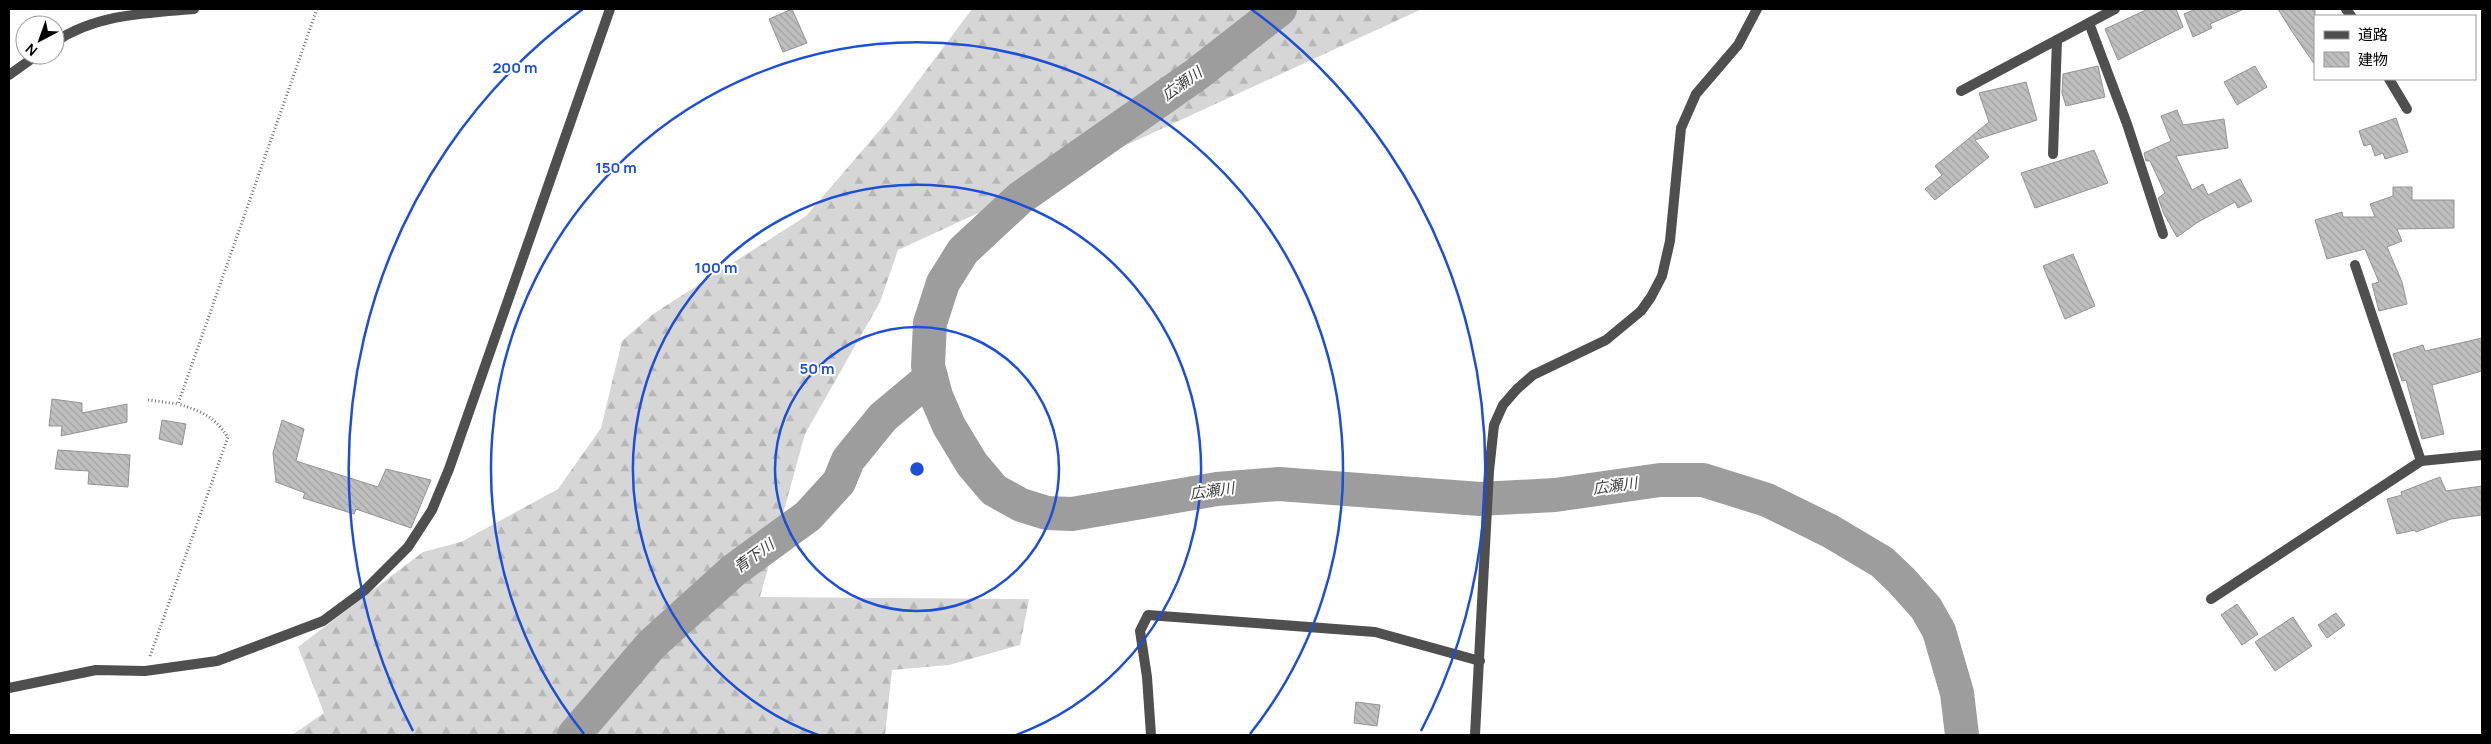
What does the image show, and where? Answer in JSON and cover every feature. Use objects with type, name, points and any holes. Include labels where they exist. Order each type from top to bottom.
[{"type":"street","points":[[65,36],[90,25],[121,16],[194,9]]},
{"type":"street","points":[[9,688],[96,670],[145,671],[217,662],[323,621],[365,590],[408,547],[432,510],[449,469],[610,9]]},
{"type":"street","points":[[1475,735],[1489,471],[1494,425],[1503,405],[1533,375],[1606,340],[1641,311],[1651,297],[1662,276],[1670,240],[1681,128],[1696,94],[1738,45],[1757,9]]},
{"type":"street","points":[[1961,91],[2115,9]]},
{"type":"street","points":[[2089,23],[2127,124],[2163,234]]},
{"type":"street","points":[[2053,154],[2057,40]]},
{"type":"street","points":[[9,75],[23,65]]},
{"type":"street","points":[[2390,80],[2407,109]]},
{"type":"street","points":[[2355,265],[2420,461]]},
{"type":"street","points":[[2211,599],[2420,461],[2482,455]]},
{"type":"street","points":[[1151,735],[1147,677],[1140,631],[1148,615],[1375,632],[1480,661]]},
{"type":"path","points":[[178,404],[317,9]]},
{"type":"path","points":[[145,671],[228,437],[217,422],[204,412],[178,404],[148,400]]},
{"type":"green space","points":[[972,9],[1422,9],[898,250],[880,302],[805,434],[760,597],[1029,599],[1020,645],[949,665],[892,670],[885,735],[292,735],[324,713],[298,647],[423,552],[461,542],[558,489],[601,428],[622,341],[653,314],[806,216],[892,116]]},
{"type":"building","points":[[792,9],[807,43],[783,52],[769,19]]},
{"type":"building","points":[[2148,9],[2176,9],[2183,27],[2118,60],[2105,29]]},
{"type":"building","points":[[2196,9],[2244,9],[2210,24],[2212,28],[2193,37],[2184,14]]},
{"type":"building","points":[[2278,9],[2315,9],[2314,64]]},
{"type":"building","points":[[2098,66],[2105,97],[2066,106],[2062,93],[2063,74]]},
{"type":"building","points":[[2255,66],[2267,87],[2237,105],[2224,82]]},
{"type":"building","points":[[2026,82],[2037,120],[1975,140],[1989,157],[1935,200],[1925,189],[1942,175],[1935,166],[1989,122],[1979,93]]},
{"type":"building","points":[[2177,110],[2183,125],[2224,119],[2228,148],[2176,156],[2192,190],[2203,184],[2208,195],[2240,179],[2252,201],[2238,208],[2235,202],[2198,222],[2177,237],[2164,214],[2158,198],[2165,193],[2150,161],[2146,161],[2144,153],[2171,141],[2161,116]]},
{"type":"building","points":[[2396,118],[2408,152],[2385,159],[2383,153],[2375,156],[2371,144],[2364,146],[2359,131]]},
{"type":"building","points":[[2094,150],[2108,183],[2035,208],[2021,173]]},
{"type":"building","points":[[2393,187],[2412,187],[2412,200],[2454,200],[2454,228],[2397,229],[2402,241],[2387,247],[2402,282],[2407,304],[2379,311],[2372,284],[2379,282],[2365,249],[2327,259],[2315,220],[2342,212],[2343,217],[2375,217],[2370,204],[2393,196]]},
{"type":"building","points":[[2073,254],[2095,306],[2065,319],[2043,266]]},
{"type":"building","points":[[2482,338],[2482,371],[2432,385],[2444,434],[2422,439],[2406,380],[2402,381],[2393,354],[2423,345],[2425,351]]},
{"type":"building","points":[[52,399],[82,403],[82,413],[127,404],[127,422],[61,436],[62,426],[49,426]]},
{"type":"building","points":[[162,420],[186,424],[182,445],[159,439]]},
{"type":"building","points":[[282,420],[304,429],[296,461],[378,487],[386,469],[431,480],[411,528],[356,509],[354,514],[303,498],[305,493],[276,482],[273,453]]},
{"type":"building","points":[[58,450],[130,455],[128,487],[88,484],[89,471],[55,469]]},
{"type":"building","points":[[2440,477],[2446,491],[2482,486],[2482,515],[2451,519],[2416,532],[2415,530],[2397,534],[2387,499],[2402,495],[2401,492]]},
{"type":"building","points":[[2237,604],[2258,634],[2242,645],[2221,615]]},
{"type":"building","points":[[2336,613],[2345,625],[2327,638],[2318,625]]},
{"type":"building","points":[[2293,617],[2312,646],[2275,671],[2255,642]]},
{"type":"building","points":[[1356,702],[1380,705],[1377,726],[1354,723]]},
{"type":"waterway","name":"広瀬川","points":[[1280,9],[1197,74],[1020,198],[963,251],[943,283],[930,323],[928,366],[936,396],[949,426],[972,464],[994,490],[1021,505],[1047,513],[1072,514],[1217,489],[1279,484],[1480,499],[1555,495],[1660,480],[1703,480],[1767,500],[1830,531],[1882,562],[1901,580],[1926,608],[1939,631],[1957,693],[1962,735]]},
{"type":"waterway","name":"青下川","points":[[574,735],[651,645],[734,570],[808,516],[839,482],[848,460],[883,417],[931,377]]}]
